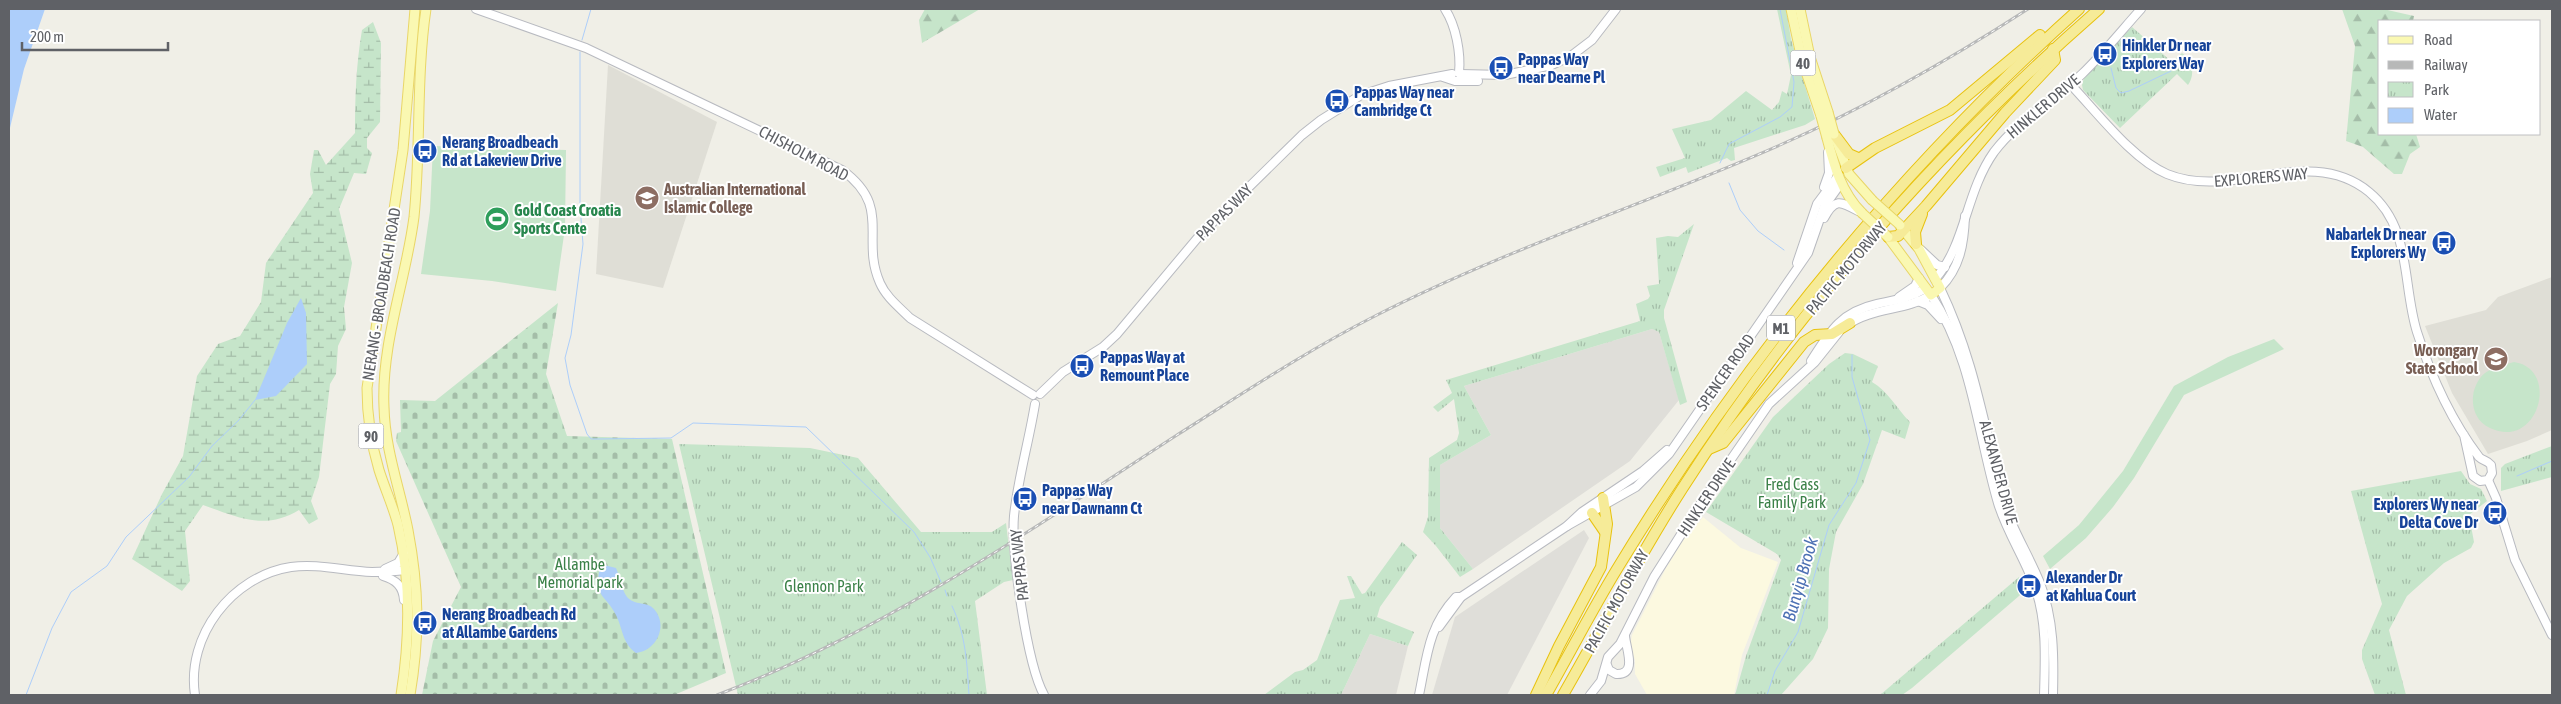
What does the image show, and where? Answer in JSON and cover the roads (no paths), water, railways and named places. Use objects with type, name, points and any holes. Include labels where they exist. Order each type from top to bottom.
[{"type":"highway","points":[[1846,168],[1858,158],[1950,110],[2071,9]]},
{"type":"highway","name":"PACIFIC MOTORWAY","points":[[1546,695],[1616,570],[1656,506],[1720,411],[1778,332],[1834,261],[1917,167],[1991,91],[2080,9]]},
{"type":"highway","name":"PACIFIC MOTORWAY","points":[[1563,695],[1653,536],[1708,450],[1793,332],[1874,233],[1953,146],[2053,49],[2099,9]]},
{"type":"highway","points":[[1888,237],[1896,237],[1902,227],[1926,206],[2005,113],[2055,60],[2053,49]]},
{"type":"highway","points":[[1829,137],[1858,158]]},
{"type":"highway","points":[[1918,247],[1914,232],[1926,206]]},
{"type":"highway","points":[[1708,450],[1724,443],[1804,342],[1813,336],[1827,334],[1850,323]]},
{"type":"highway","points":[[1536,695],[1562,640],[1598,575],[1605,551],[1604,502]]},
{"type":"highway","points":[[1592,513],[1606,533]]},
{"type":"main road","name":"NERANG - BROADBEACH ROAD","points":[[410,695],[417,648],[418,593],[408,528],[390,457],[384,423],[384,378],[414,216],[426,9]]},
{"type":"main road","name":"40","points":[[1791,9],[1802,60],[1824,114]]},
{"type":"main road","name":"40","points":[[1800,9],[1839,179],[1850,200],[1888,237],[1928,292]]},
{"type":"main road","name":"NERANG - BROADBEACH ROAD","points":[[401,695],[407,644],[404,553],[397,522],[374,450],[368,413],[367,388],[403,150],[413,11]]},
{"type":"main road","name":"40","points":[[1829,137],[1846,168],[1872,200],[1902,227],[1918,247],[1935,279]]},
{"type":"main road","points":[[1839,179],[1846,168]]},
{"type":"main road","name":"ALEXANDER DRIVE","points":[[1935,279],[1940,288]]},
{"type":"main road","name":"HINKLER DRIVE","points":[[1928,292],[1935,279]]},
{"type":"main road","name":"HINKLER DRIVE","points":[[1928,292],[1940,288]]},
{"type":"street","name":"CHISHOLM ROAD","points":[[476,9],[586,48],[842,170],[854,178],[865,192],[871,207],[876,273],[880,284],[893,302],[910,318],[1036,394]]},
{"type":"street","points":[[1446,9],[1453,24],[1456,39],[1455,75]]},
{"type":"street","name":"PAPPAS WAY","points":[[1044,695],[1030,660],[1017,568],[1014,517],[1035,404],[1032,399],[1036,394],[1063,372],[1103,347],[1117,334],[1200,235],[1302,135],[1321,120],[1361,95],[1437,76],[1455,75],[1478,81],[1489,77],[1552,65],[1570,56],[1592,40],[1616,9]]},
{"type":"street","name":"HINKLER DRIVE","points":[[1935,279],[1953,254],[1980,174],[2001,143],[2020,123],[2070,84],[2141,9]]},
{"type":"street","name":"EXPLORERS WAY","points":[[2070,84],[2135,152],[2151,166],[2167,174],[2193,181],[2212,182],[2313,171],[2342,177],[2370,192],[2386,209],[2396,227],[2404,253],[2410,304],[2417,332],[2439,390],[2464,435],[2481,460],[2489,462],[2493,469],[2488,480],[2496,498],[2514,560],[2552,635]]},
{"type":"street","points":[[1819,200],[1829,174],[1829,137]]},
{"type":"street","name":"SPENCER ROAD","points":[[1793,274],[1819,200],[1839,179]]},
{"type":"street","name":"SPENCER ROAD","points":[[1567,526],[1582,512],[1646,479],[1674,446],[1808,254],[1816,236],[1825,205],[1839,179]]},
{"type":"street","points":[[1816,236],[1825,216],[1834,204],[1843,203],[1861,212]]},
{"type":"street","name":"HINKLER DRIVE","points":[[1940,288],[1951,274],[1960,256],[1965,216]]},
{"type":"street","points":[[1918,247],[1937,265],[1945,267]]},
{"type":"street","points":[[1893,301],[1915,286],[1919,278]]},
{"type":"street","name":"ALEXANDER DRIVE","points":[[1940,288],[1970,363],[2009,520],[2035,572],[2047,606],[2053,646],[2053,695]]},
{"type":"street","name":"HINKLER DRIVE","points":[[1804,371],[1827,334],[1854,312],[1928,292]]},
{"type":"street","name":"HINKLER DRIVE","points":[[1590,695],[1601,681],[1608,657],[1616,650],[1625,636],[1654,577],[1699,506],[1765,410],[1850,323],[1871,313],[1918,301],[1928,292]]},
{"type":"street","name":"ALEXANDER DRIVE","points":[[1928,292],[1954,338],[1972,387],[1998,501],[2039,600],[2045,640],[2044,695]]},
{"type":"street","points":[[1918,301],[1927,304],[1934,311],[1954,338]]},
{"type":"street","name":"EXPLORERS WAY","points":[[2464,435],[2472,466],[2471,473],[2476,480],[2488,480]]},
{"type":"street","points":[[2472,466],[2481,460]]},
{"type":"street","name":"SPENCER ROAD","points":[[1418,695],[1431,642],[1440,620],[1461,597],[1567,526],[1592,513],[1604,502]]},
{"type":"street","points":[[373,572],[397,564],[404,553]]},
{"type":"street","points":[[195,695],[194,679],[198,650],[209,624],[229,598],[253,581],[291,567],[406,572]]},
{"type":"street","points":[[320,568],[356,575],[383,576],[406,572]]},
{"type":"street","points":[[383,576],[397,582],[402,587],[407,644]]},
{"type":"street","name":"HINKLER DRIVE","points":[[1601,681],[1625,672],[1628,669],[1630,661],[1627,654],[1625,636]]},
{"type":"street","points":[[1616,650],[1627,654]]},
{"type":"street","points":[[1607,665],[1609,670],[1616,674]]},
{"type":"water","points":[[9,9],[45,9],[24,69],[9,132]]},
{"type":"water","points":[[301,298],[306,313],[307,364],[276,396],[255,400],[287,323]]},
{"type":"water","points":[[604,565],[616,568],[623,590],[630,600],[648,605],[654,609],[658,616],[660,630],[658,637],[649,648],[643,651],[636,653],[628,645],[616,615],[599,590],[598,578],[600,568]]},
{"type":"waterway","points":[[582,40],[591,9]]},
{"type":"waterway","name":"Bunyip Brook","points":[[1720,163],[1729,144],[1780,117],[1792,107],[1794,82],[1780,9]]},
{"type":"waterway","points":[[580,52],[580,206],[583,244],[571,335],[565,358],[570,385],[587,434],[591,439],[671,438],[693,423],[806,427],[840,460]]},
{"type":"waterway","points":[[2111,68],[2116,88],[2121,93],[2171,71]]},
{"type":"waterway","name":"Bunyip Brook","points":[[1729,183],[1740,210],[1758,231],[1784,250]]},
{"type":"waterway","name":"Bunyip Brook","points":[[1767,695],[1775,671],[1798,632],[1829,525],[1856,483],[1870,440],[1852,377],[1852,355]]},
{"type":"waterway","points":[[26,695],[52,628],[71,592],[107,566],[126,537],[189,477],[212,446],[239,420],[255,400]]},
{"type":"waterway","points":[[2517,476],[2552,461]]},
{"type":"waterway","points":[[842,462],[914,532],[930,557],[941,582]]},
{"type":"waterway","points":[[945,590],[947,596]]},
{"type":"waterway","points":[[952,606],[963,639],[969,695]]},
{"type":"railway","points":[[717,695],[778,670],[838,641],[954,577],[1274,373],[1375,316],[1475,269],[1729,167],[1844,115],[1907,82],[2028,9]]},
{"type":"place","name":"Hinkler Dr near Explorers Way","points":[[2105,54]]},
{"type":"place","name":"Pappas Way near Dearne Pl","points":[[1501,68]]},
{"type":"place","name":"Pappas Way near Cambridge Ct","points":[[1337,101]]},
{"type":"place","name":"Nerang Broadbeach Rd at Lakeview Drive","points":[[425,151]]},
{"type":"place","name":"Australian International Islamic College","points":[[647,198]]},
{"type":"place","name":"Gold Coast Croatia Sports Cente","points":[[497,219]]},
{"type":"place","name":"Nabarlek Dr near Explorers Wy","points":[[2444,243]]},
{"type":"place","name":"Worongary State School","points":[[2496,359]]},
{"type":"place","name":"Pappas Way at Remount Place","points":[[1082,366]]},
{"type":"place","name":"Pappas Way near Dawnann Ct","points":[[1025,499]]},
{"type":"place","name":"Explorers Wy near Delta Cove Dr","points":[[2495,513]]},
{"type":"place","name":"Alexander Dr at Kahlua Court","points":[[2029,586]]},
{"type":"place","name":"Nerang Broadbeach Rd at Allambe Gardens","points":[[425,623]]},
{"type":"park label","name":"Fred Cass Family Park","points":[[1792,493]]},
{"type":"park label","name":"Allambe Memorial park","points":[[580,573]]},
{"type":"park label","name":"Glennon Park","points":[[824,586]]}]
